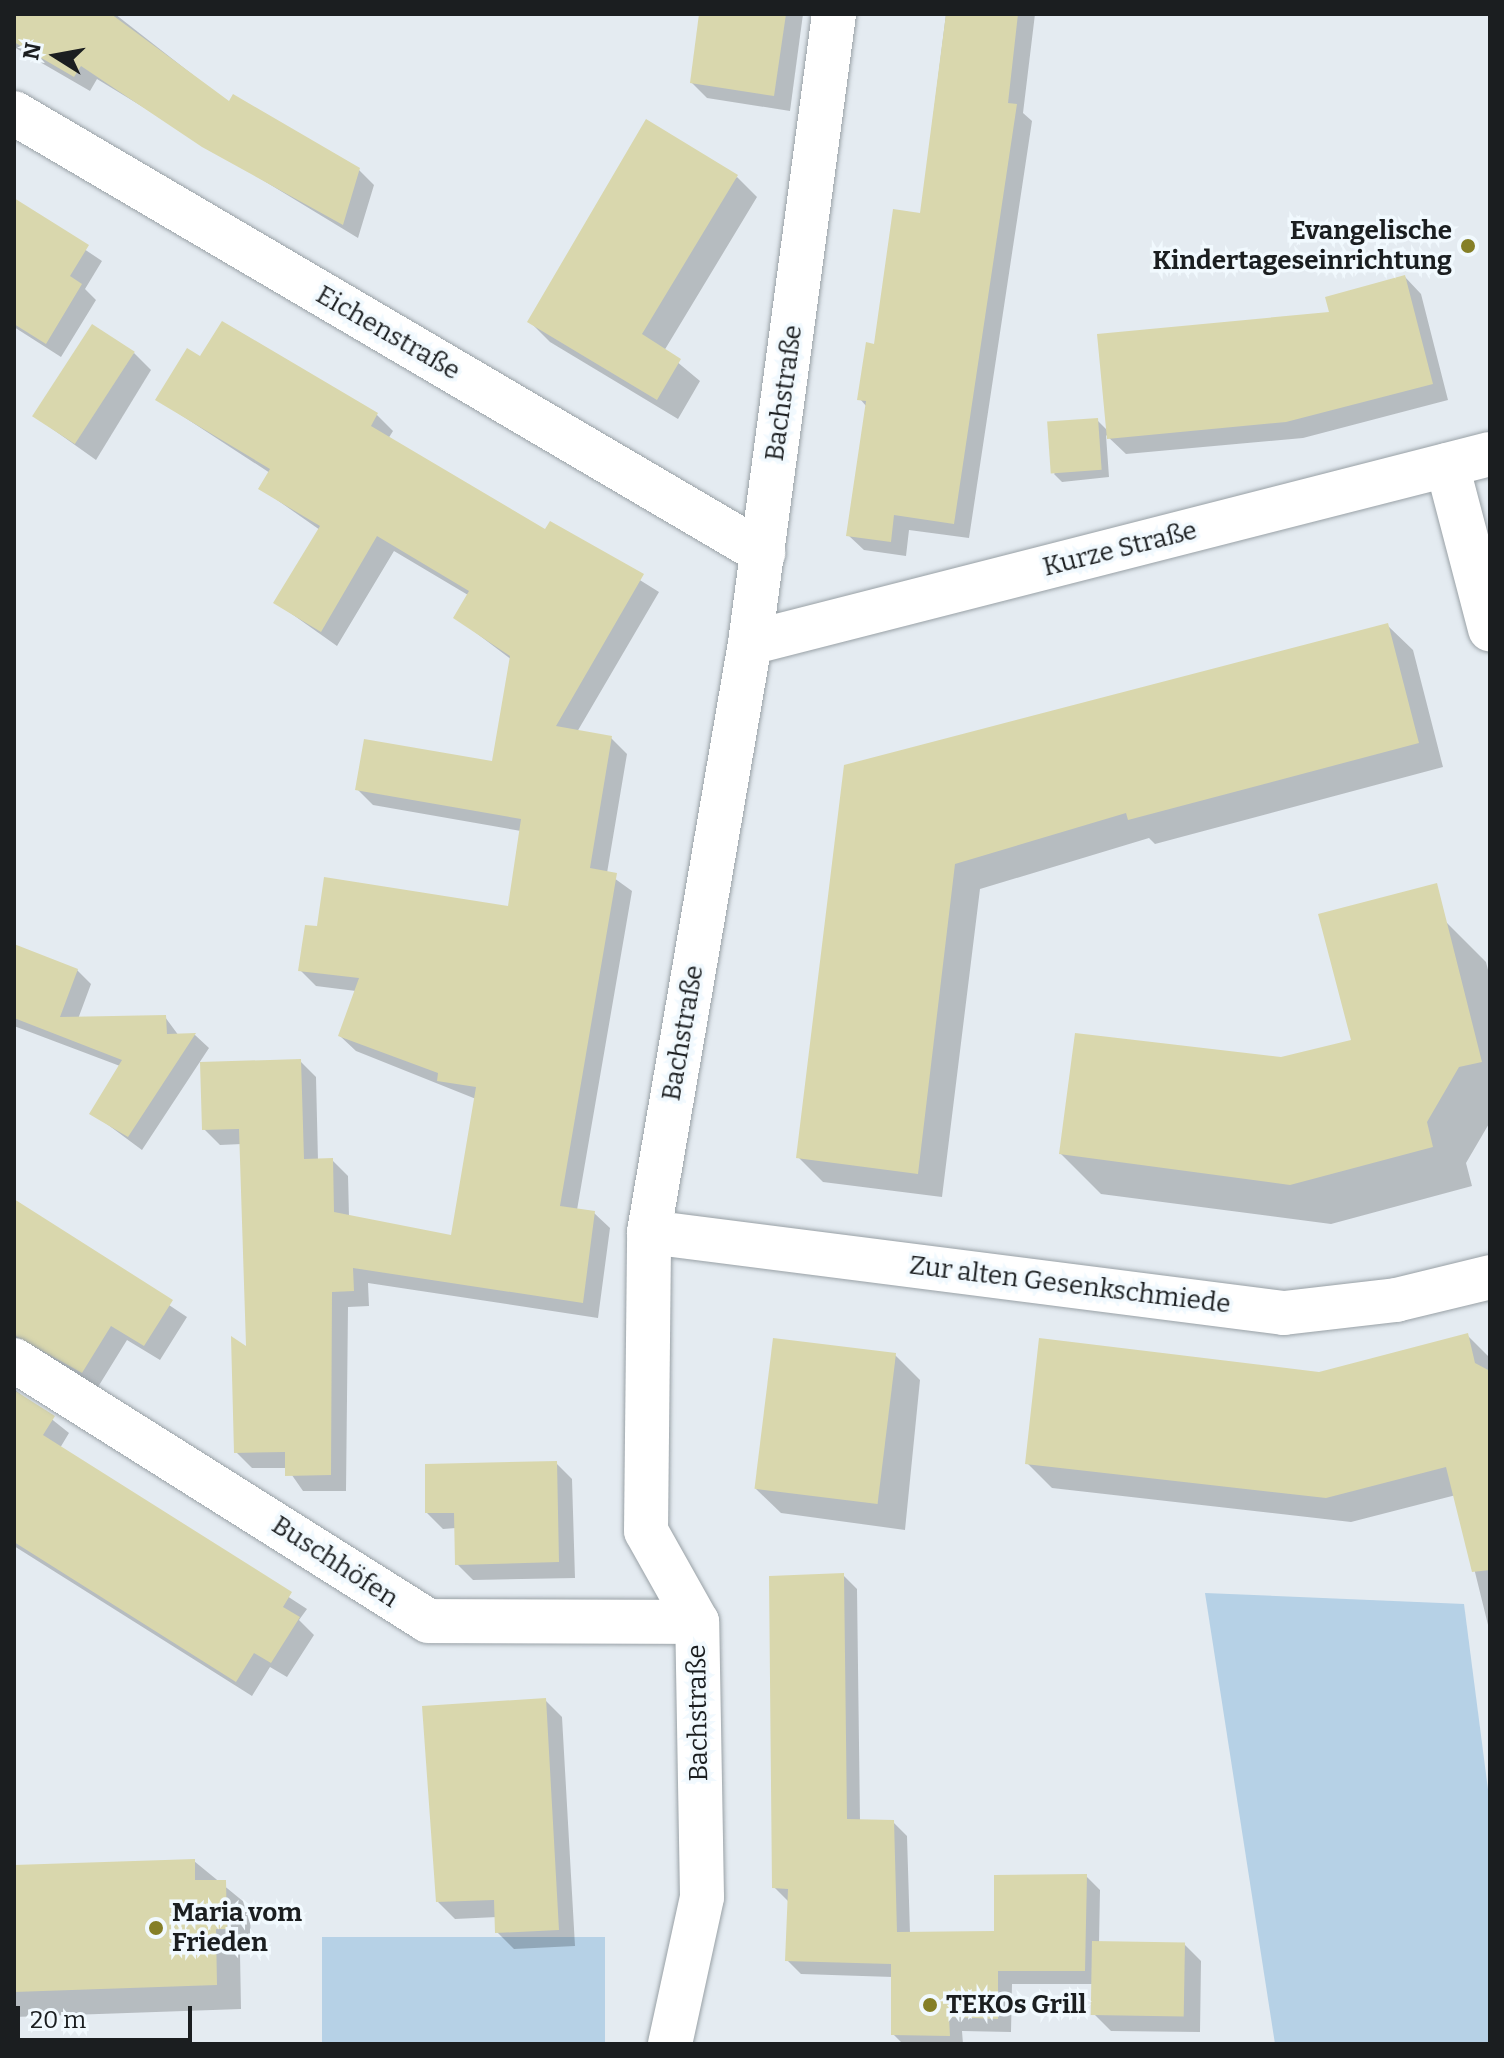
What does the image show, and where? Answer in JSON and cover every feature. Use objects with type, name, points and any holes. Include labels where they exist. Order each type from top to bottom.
[{"type":"street","name":"Bachstraße","points":[[670,2044],[702,1897],[697,1622],[646,1531],[649,1232],[750,643],[834,14]]},
{"type":"street","name":"Eichenstraße","points":[[14,113],[763,553]]},
{"type":"street","name":"Kurze Straße","points":[[750,643],[1490,454]]},
{"type":"street","points":[[1447,465],[1490,629]]},
{"type":"street","name":"Zur alten Gesenkschmiede","points":[[649,1232],[1284,1313],[1396,1300],[1490,1277]]},
{"type":"street","name":"Buschhöfen","points":[[14,1360],[428,1621],[697,1622]]},
{"type":"shaded area","points":[[1205,1593],[1464,1604],[1490,1805],[1490,2044],[1275,2044]]},
{"type":"shaded area","points":[[322,1937],[605,1937],[605,2044],[322,2044]]},
{"type":"building","points":[[14,14],[111,14],[229,101],[233,94],[360,168],[343,225],[202,147],[81,66],[74,77],[14,42]]},
{"type":"building","points":[[699,14],[786,14],[774,96],[690,83]]},
{"type":"building","points":[[946,14],[1018,14],[1008,103],[1017,104],[954,524],[894,515],[891,542],[846,536],[866,401],[857,400],[866,342],[874,344],[893,209],[920,213]]},
{"type":"building","points":[[646,119],[738,175],[642,334],[681,359],[657,400],[527,322]]},
{"type":"building","points":[[14,198],[89,245],[70,276],[82,284],[46,344],[14,324]]},
{"type":"building","points":[[1405,275],[1433,384],[1286,422],[1107,439],[1097,334],[1329,312],[1325,297]]},
{"type":"building","points":[[222,321],[378,413],[371,426],[545,529],[550,521],[644,574],[556,726],[612,736],[590,868],[617,873],[560,1206],[595,1211],[583,1303],[353,1268],[354,1291],[332,1292],[331,1475],[285,1476],[285,1452],[234,1453],[231,1336],[246,1346],[239,1129],[202,1130],[200,1062],[301,1059],[304,1159],[333,1158],[334,1212],[451,1235],[476,1087],[437,1081],[438,1073],[338,1036],[359,978],[298,971],[305,925],[317,926],[324,877],[508,906],[521,819],[355,790],[364,739],[492,761],[510,656],[453,618],[469,591],[377,536],[321,632],[273,603],[320,526],[258,489],[270,469],[155,400],[187,348],[200,356]]},
{"type":"building","points":[[92,324],[135,352],[75,444],[32,416]]},
{"type":"building","points":[[1098,418],[1102,470],[1051,473],[1047,422]]},
{"type":"building","points":[[1388,623],[1419,743],[1128,820],[1126,813],[955,864],[918,1174],[796,1158],[844,765]]},
{"type":"building","points":[[1437,883],[1482,1062],[1459,1067],[1427,1122],[1433,1147],[1290,1185],[1059,1154],[1075,1033],[1281,1057],[1351,1040],[1318,914]]},
{"type":"building","points":[[14,944],[78,969],[60,1017],[166,1015],[167,1034],[196,1033],[128,1137],[89,1114],[122,1060],[14,1018]]},
{"type":"building","points":[[14,1199],[173,1300],[144,1346],[111,1326],[82,1373],[14,1335]]},
{"type":"building","points":[[1468,1333],[1475,1363],[1490,1371],[1490,1570],[1472,1572],[1446,1467],[1326,1498],[1025,1464],[1039,1338],[1319,1372]]},
{"type":"building","points":[[773,1338],[896,1353],[878,1504],[754,1489]]},
{"type":"building","points":[[14,1390],[55,1416],[43,1435],[292,1592],[283,1607],[300,1617],[271,1663],[254,1653],[236,1682],[14,1542]]},
{"type":"building","points":[[557,1461],[559,1562],[455,1565],[454,1513],[425,1513],[425,1464]]},
{"type":"building","points":[[844,1573],[847,1819],[894,1820],[897,1932],[994,1931],[994,1875],[1087,1874],[1085,1971],[998,1971],[998,2019],[949,2017],[950,2036],[891,2035],[891,1964],[785,1961],[788,1889],[772,1888],[769,1576]]},
{"type":"building","points":[[546,1698],[559,1930],[495,1933],[494,1900],[436,1902],[422,1706]]},
{"type":"building","points":[[195,1859],[195,1880],[226,1880],[227,1929],[216,1929],[217,1985],[14,1992],[14,1865]]},
{"type":"building","points":[[1092,1941],[1185,1943],[1184,2017],[1091,2015]]},
{"type":"place","name":"Evangelische Kindertageseinrichtung","points":[[1468,246]]},
{"type":"place","name":"Maria vom Frieden","points":[[156,1928]]},
{"type":"place","name":"TEKOs Grill","points":[[930,2005]]}]
